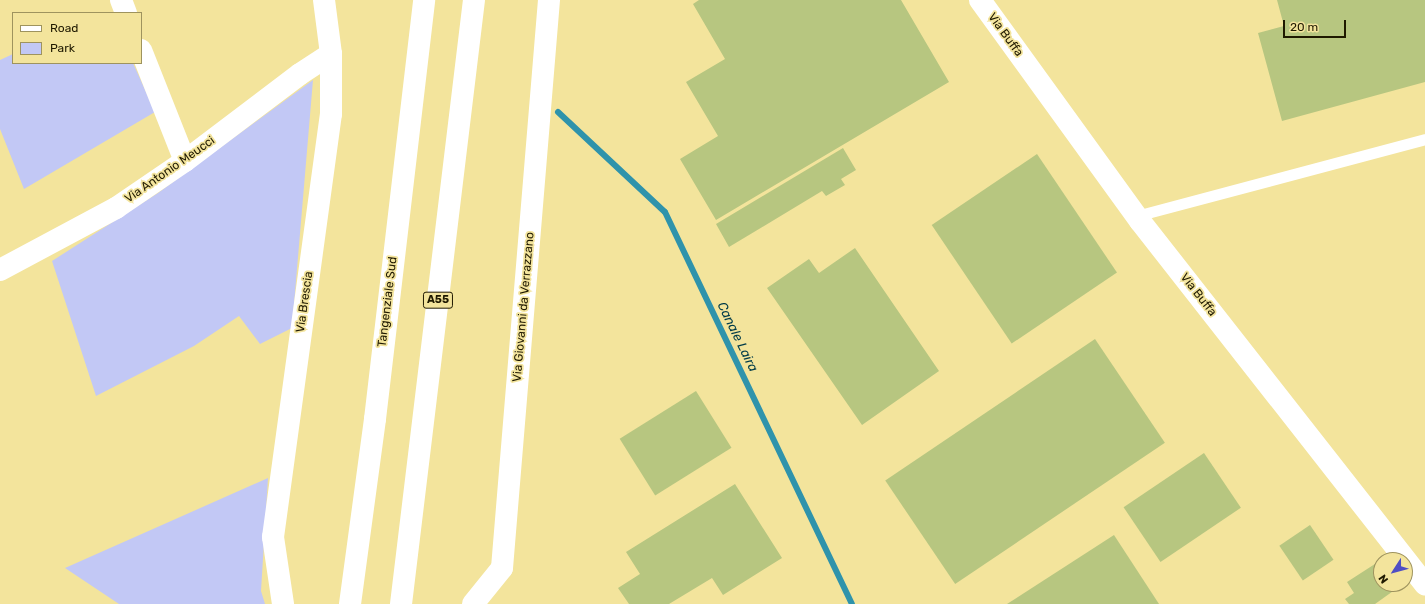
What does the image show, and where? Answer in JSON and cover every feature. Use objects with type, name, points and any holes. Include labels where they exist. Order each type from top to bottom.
[{"type":"main road","points":[[121,0],[126,12]]},
{"type":"main road","name":"Via Brescia","points":[[283,604],[273,537],[331,114],[331,54],[324,0]]},
{"type":"main road","name":"Tangenziale Sud","points":[[351,598],[375,419],[424,0]]},
{"type":"main road","name":"A55","points":[[401,602],[474,0]]},
{"type":"main road","name":"Via Giovanni da Verrazzano","points":[[473,604],[502,568],[549,0]]},
{"type":"main road","name":"Via Buffa","points":[[980,0],[1136,216],[1425,584]]},
{"type":"main road","points":[[142,53],[185,161]]},
{"type":"main road","name":"Via Antonio Meucci","points":[[0,270],[116,208],[185,161],[300,74],[331,54]]},
{"type":"lane","points":[[1136,216],[1425,139]]},
{"type":"green space","points":[[12,54],[12,64],[133,64],[155,112],[24,189],[0,129],[0,60]]},
{"type":"green space","points":[[313,80],[292,328],[260,344],[239,316],[194,346],[96,396],[52,261],[158,193]]},
{"type":"green space","points":[[268,478],[261,591],[265,604],[119,604],[65,568]]},
{"type":"building","points":[[699,0],[901,0],[949,82],[716,220],[680,159],[718,136],[686,82],[725,59],[693,4]]},
{"type":"building","points":[[1277,0],[1425,0],[1425,82],[1282,121],[1258,33],[1284,26]]},
{"type":"building","points":[[843,148],[856,170],[841,179],[845,185],[826,196],[822,191],[729,247],[716,224]]},
{"type":"building","points":[[1037,154],[1117,273],[1012,344],[932,225]]},
{"type":"building","points":[[855,248],[939,371],[862,425],[767,288],[809,259],[819,273]]},
{"type":"building","points":[[1095,339],[1165,443],[955,584],[885,480]]},
{"type":"building","points":[[696,391],[732,448],[655,496],[620,439]]},
{"type":"building","points":[[1204,453],[1241,508],[1160,562],[1124,507]]},
{"type":"building","points":[[735,484],[782,558],[723,595],[712,578],[669,604],[629,604],[618,588],[640,574],[626,552]]},
{"type":"building","points":[[1310,525],[1333,560],[1303,581],[1279,546]]},
{"type":"building","points":[[1114,535],[1159,604],[1007,604]]},
{"type":"building","points":[[1373,565],[1373,592],[1392,592],[1375,604],[1349,604],[1345,599],[1354,593],[1347,582]]},
{"type":"waterway","name":"Canale Laira","points":[[558,112],[665,212],[852,604]]}]
